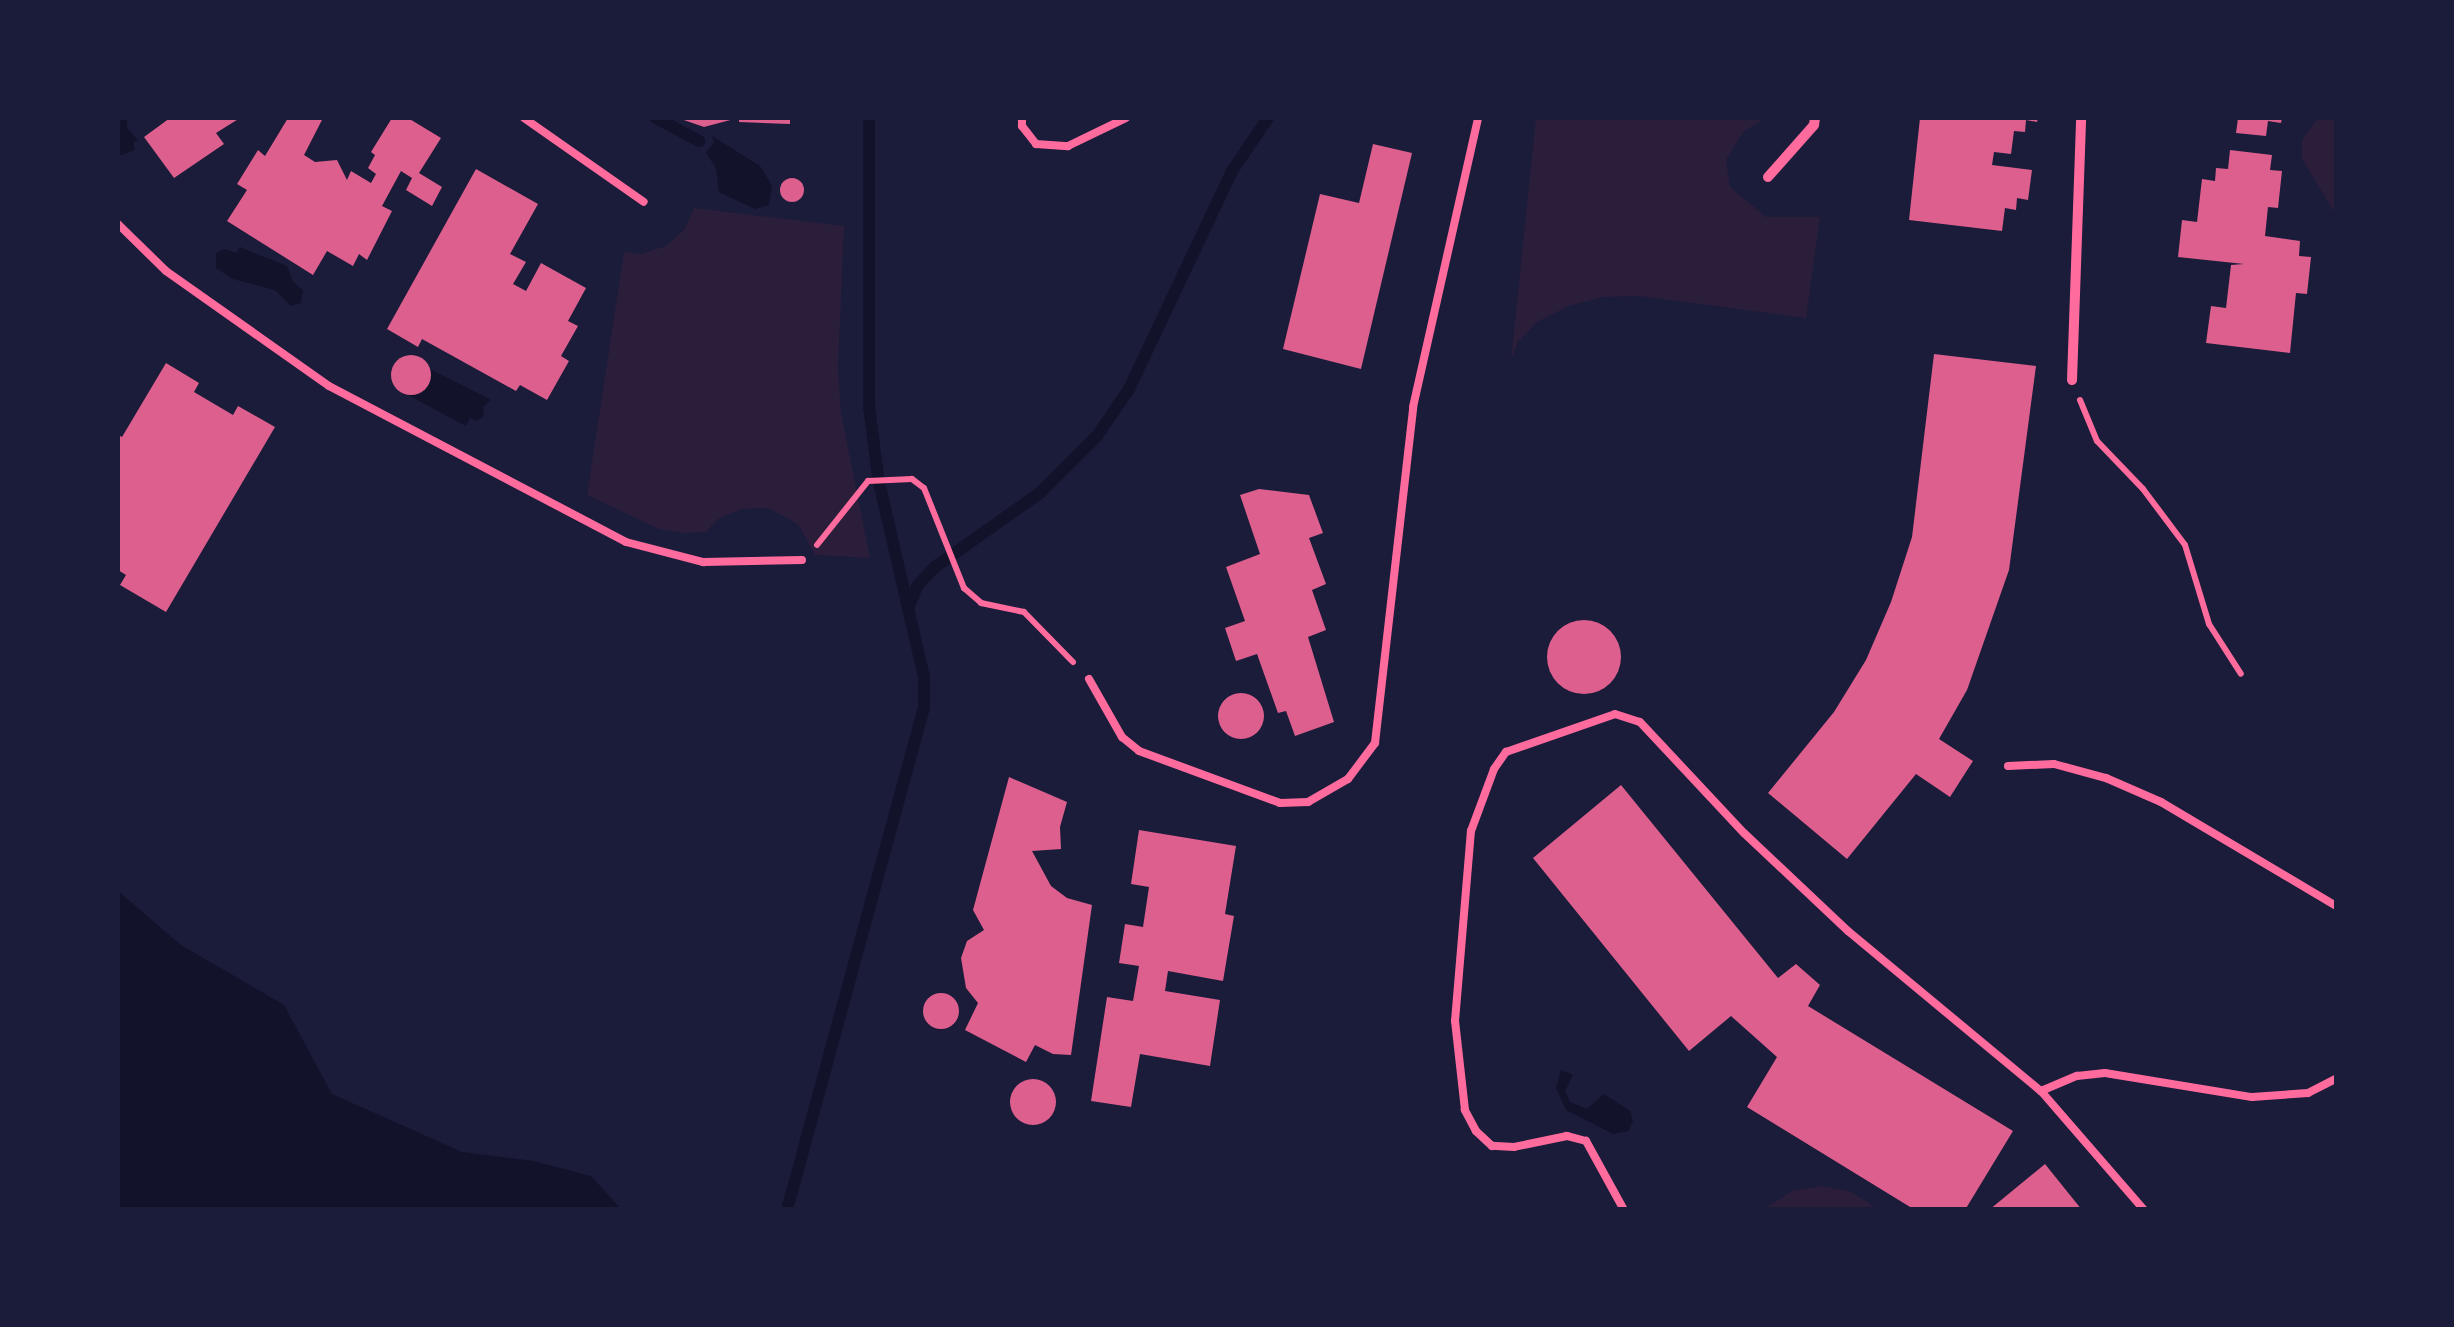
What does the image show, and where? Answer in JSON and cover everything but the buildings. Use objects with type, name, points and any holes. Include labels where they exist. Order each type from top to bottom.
[{"type":"street","points":[[1768,177],[1816,118]]},
{"type":"street","points":[[2072,380],[2081,118]]},
{"type":"lane","points":[[524,118],[644,202]]},
{"type":"lane","points":[[1022,118],[1022,126],[1036,144],[1068,146],[1126,118]]},
{"type":"lane","points":[[1088,680],[1122,737],[1138,751],[1280,803],[1308,802],[1348,779],[1375,743],[1412,407],[1478,118]]},
{"type":"lane","points":[[118,224],[166,271],[329,386],[626,542],[703,562],[802,560]]},
{"type":"lane","points":[[1624,1210],[1586,1141],[1567,1136],[1514,1147],[1492,1146],[1476,1131],[1464,1110],[1455,1021],[1471,830],[1494,769],[1506,752],[1615,714],[1640,722],[1744,833],[1848,931],[2041,1091],[2144,1210]]},
{"type":"lane","points":[[2008,766],[2054,764],[2106,778],[2161,802],[2336,906]]},
{"type":"lane","points":[[2041,1091],[2076,1076],[2105,1073],[2252,1097],[2308,1093],[2336,1078]]},
{"type":"path","points":[[2072,380],[2097,441],[2143,490],[2185,545],[2210,624],[2241,674]]},
{"type":"path","points":[[802,560],[833,529],[868,481],[912,478],[924,488],[964,588],[981,603],[1024,612],[1088,680]]},
{"type":"shaded area","points":[[118,118],[127,118],[127,128],[138,140],[133,142],[135,150],[119,156]]},
{"type":"shaded area","points":[[1536,118],[1765,118],[1743,132],[1726,160],[1730,187],[1766,217],[1820,217],[1806,318],[1639,296],[1603,297],[1569,306],[1537,322],[1518,342],[1511,360]]},
{"type":"shaded area","points":[[2318,118],[2336,118],[2336,215],[2302,159],[2302,140]]},
{"type":"shaded area","points":[[712,136],[760,166],[772,186],[769,205],[755,209],[719,192],[716,168],[706,153],[714,142]]},
{"type":"shaded area","points":[[694,208],[844,226],[838,368],[841,413],[870,558],[815,555],[798,524],[768,508],[742,509],[718,519],[706,532],[684,533],[659,529],[587,495],[624,252],[641,254],[666,246],[685,229]]},
{"type":"shaded area","points":[[240,247],[287,266],[293,282],[303,290],[301,303],[291,306],[275,290],[233,279],[216,268],[216,253],[224,249],[236,253]]},
{"type":"shaded area","points":[[430,369],[491,400],[483,407],[484,416],[477,421],[470,418],[466,426],[402,392],[424,390],[431,379]]},
{"type":"shaded area","points":[[118,891],[181,945],[284,1005],[332,1094],[462,1152],[533,1161],[591,1176],[621,1209],[118,1209]]},
{"type":"shaded area","points":[[1561,1070],[1573,1075],[1565,1091],[1570,1102],[1587,1109],[1604,1094],[1630,1111],[1633,1121],[1628,1131],[1613,1134],[1566,1110],[1556,1088]]},
{"type":"shaded area","points":[[1822,1186],[1852,1192],[1878,1209],[1764,1209],[1792,1191]]},
{"type":"waterway","points":[[656,118],[699,141]]},
{"type":"waterway","points":[[787,1210],[924,707],[924,677],[878,477],[869,406],[869,118]]},
{"type":"waterway","points":[[908,608],[918,585],[935,567],[1040,493],[1097,436],[1129,389],[1232,171],[1268,118]]}]
